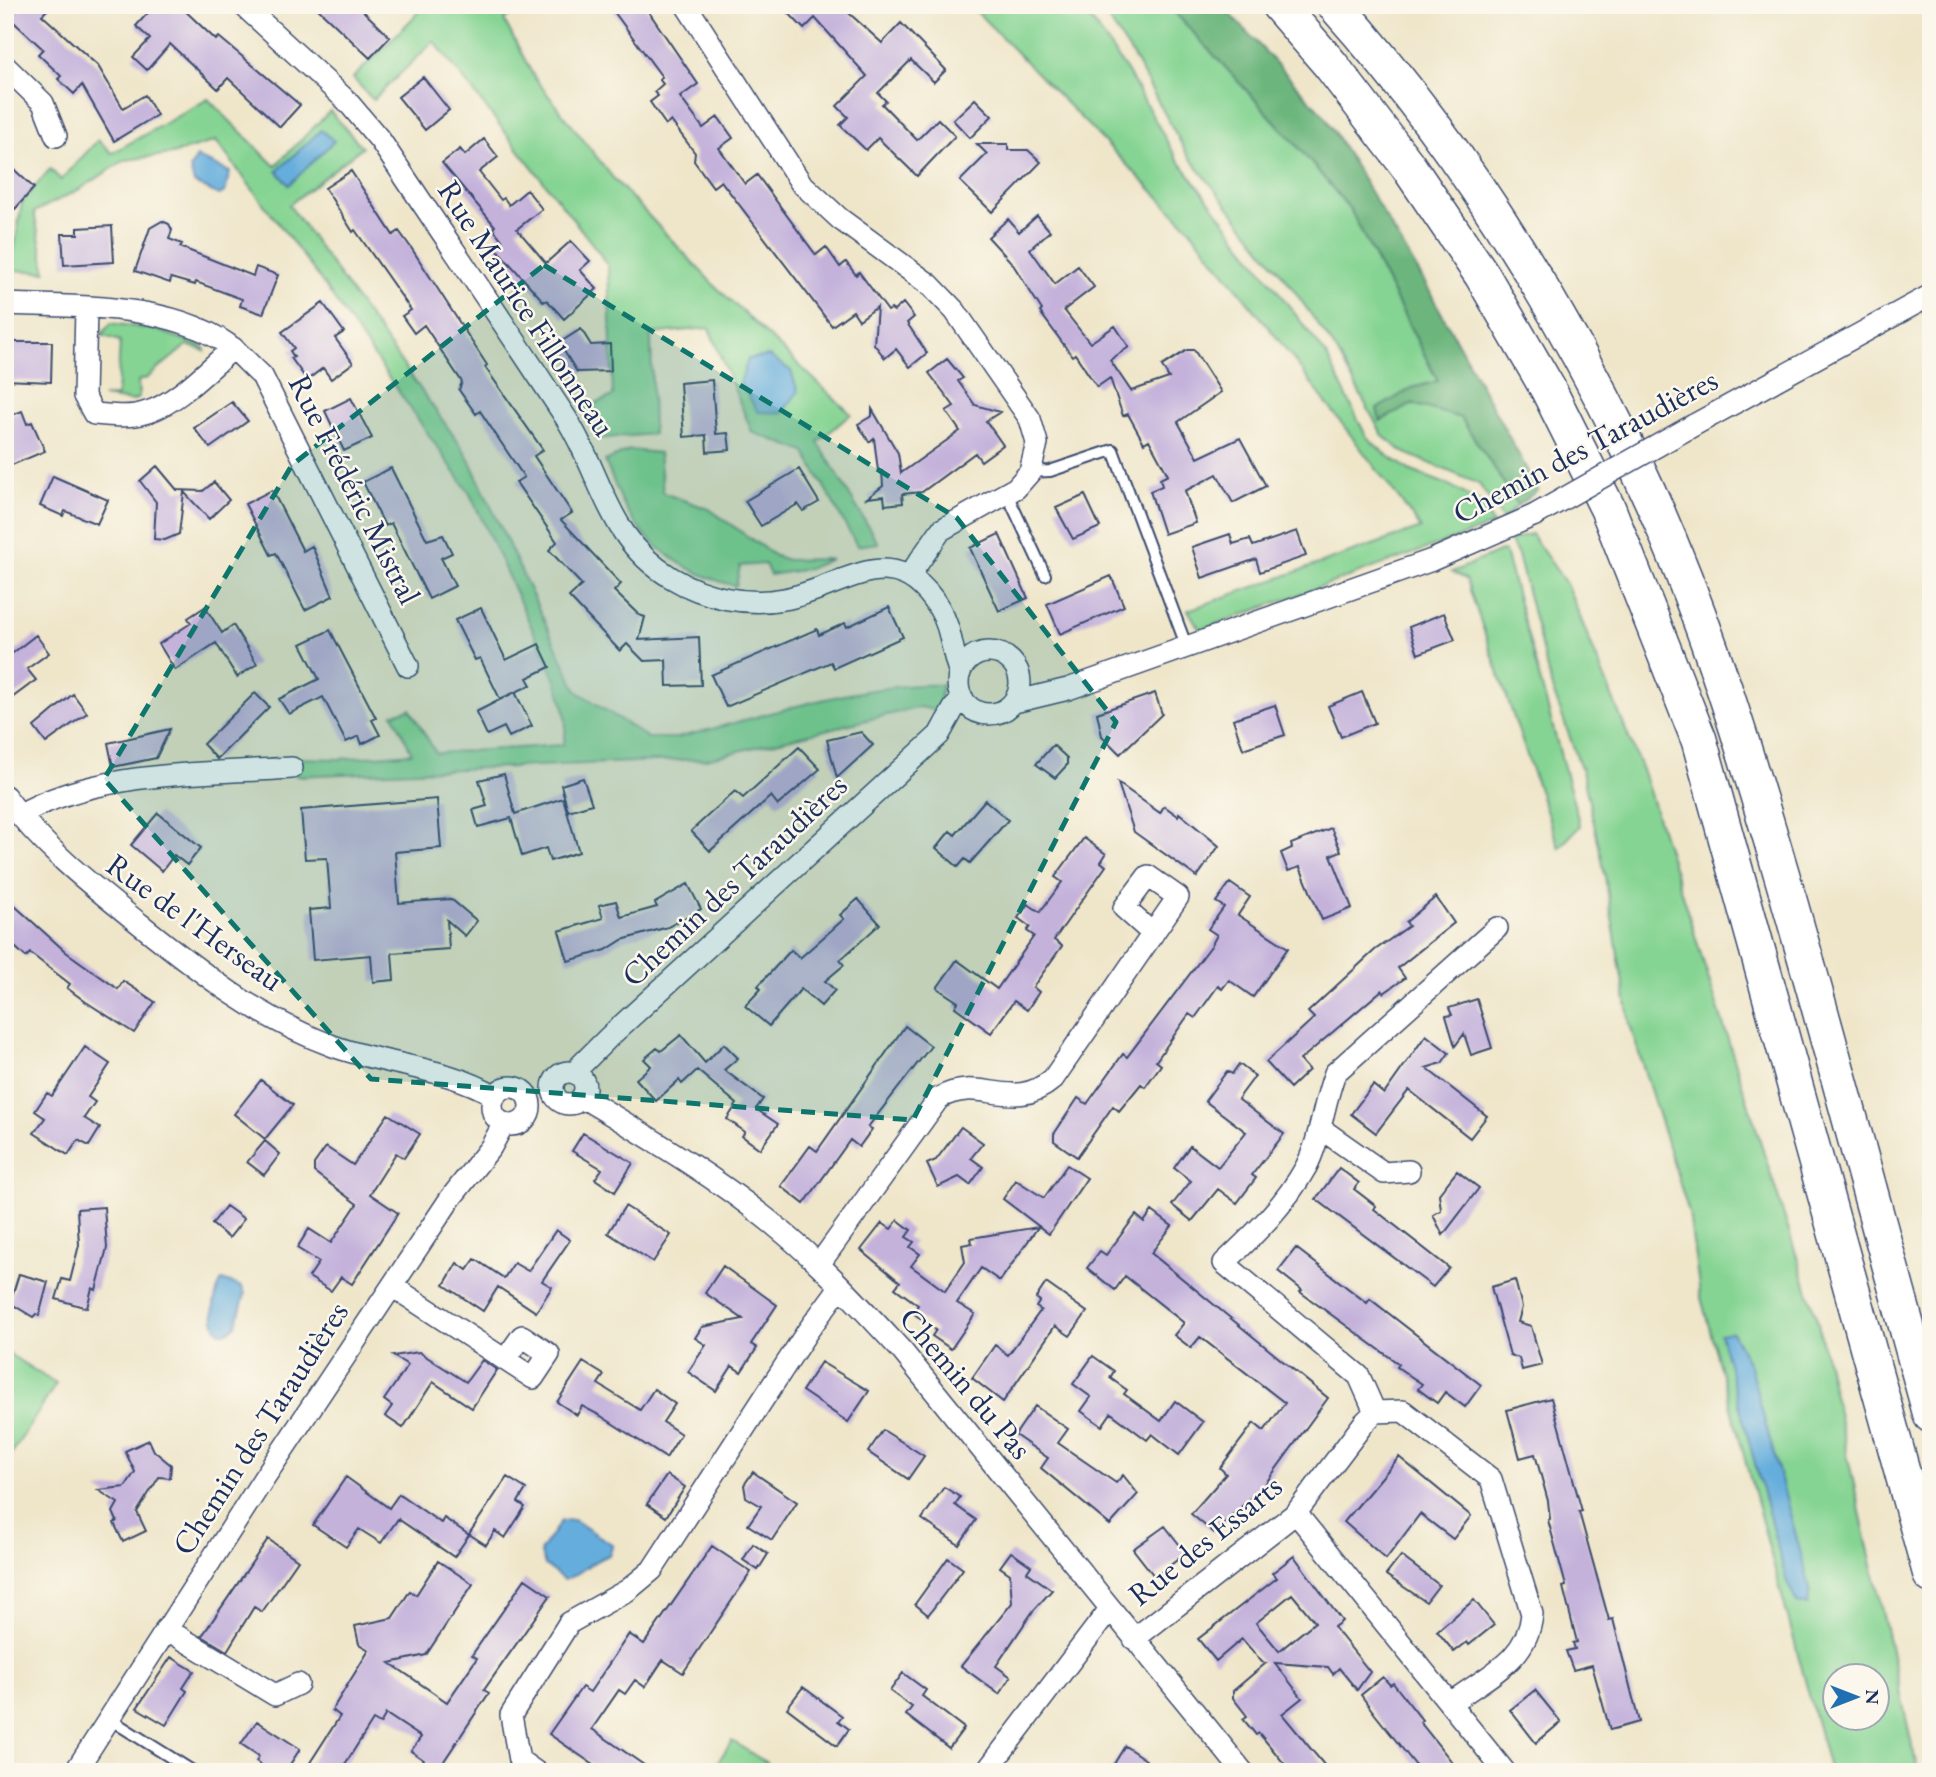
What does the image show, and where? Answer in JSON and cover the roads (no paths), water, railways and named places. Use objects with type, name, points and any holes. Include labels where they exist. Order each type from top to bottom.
[{"type":"highway","points":[[1279,5],[1330,64],[1408,166],[1482,275],[1548,389],[1608,509],[1699,740],[1931,1575]]},
{"type":"highway","points":[[1335,5],[1424,117],[1524,261],[1626,446],[1666,536],[1718,671],[1757,793],[1808,964],[1931,1415]]},
{"type":"street","name":"Rue Maurice Fillonneau","points":[[243,5],[346,101],[380,140],[567,421],[587,455],[622,533],[650,562],[689,587],[747,601],[783,599],[804,594],[867,570],[893,571],[909,576]]},
{"type":"street","points":[[686,5],[801,183],[840,219],[922,279],[955,311],[1030,419],[1037,443],[1030,472],[1007,494],[941,530],[909,576],[927,591],[949,626],[960,673],[958,686],[962,699],[974,710],[988,714],[1003,711],[1014,702],[1019,690],[1019,676]]},
{"type":"street","points":[[5,66],[43,103],[56,136]]},
{"type":"street","name":"Chemin des Taraudières","points":[[1014,702],[1056,691],[1432,560],[1535,515],[1931,295]]},
{"type":"street","name":"Rue Frédéric Mistral","points":[[5,304],[121,310],[185,323],[233,348],[262,376],[408,666]]},
{"type":"street","points":[[86,308],[84,396],[94,414],[120,416],[146,413],[183,391],[233,348]]},
{"type":"street","points":[[949,626],[985,653],[1006,658],[1019,676],[1056,691]]},
{"type":"street","points":[[960,673],[971,658],[985,653]]},
{"type":"street","name":"Chemin des Taraudières","points":[[939,736],[962,699]]},
{"type":"street","name":"Chemin des Taraudières","points":[[566,1095],[584,1082],[576,1074],[581,1065],[610,1037],[939,736],[988,714]]},
{"type":"street","points":[[19,815],[50,799],[144,778],[292,768]]},
{"type":"street","name":"Rue de l'Herseau","points":[[5,796],[19,815],[83,879],[242,1001],[330,1045],[464,1082],[495,1096]]},
{"type":"street","points":[[1452,1702],[1520,1653],[1530,1633],[1532,1614],[1491,1479],[1403,1411],[1376,1412],[1359,1376],[1224,1263],[1273,1215],[1306,1166],[1320,1128],[1323,1103],[1335,1073],[1497,928]]},
{"type":"street","points":[[817,1262],[939,1098],[953,1090],[972,1089],[1022,1096],[1038,1093],[1053,1080],[1153,934]]},
{"type":"street","points":[[509,1087],[525,1093],[566,1095],[541,1114],[527,1116],[514,1125],[504,1123],[495,1115],[495,1096],[509,1087]]},
{"type":"street","points":[[525,1093],[530,1104],[527,1116]]},
{"type":"street","name":"Chemin du Pas","points":[[566,1095],[686,1160],[773,1224],[817,1262],[902,1351],[1243,1772]]},
{"type":"street","name":"Chemin des Taraudières","points":[[75,1772],[392,1286],[450,1199],[491,1147],[504,1123]]},
{"type":"street","points":[[1320,1128],[1384,1173],[1409,1171]]},
{"type":"street","points":[[392,1286],[505,1360]]},
{"type":"street","points":[[536,1772],[519,1760],[511,1715],[569,1623],[628,1590],[652,1570],[807,1332],[840,1287]]},
{"type":"street","name":"Rue des Essarts","points":[[1134,1639],[1296,1513],[1364,1423],[1376,1412]]},
{"type":"street","points":[[1296,1513],[1452,1702],[1506,1772]]},
{"type":"street","points":[[986,1772],[1110,1609]]},
{"type":"street","points":[[166,1629],[275,1695],[298,1684]]},
{"type":"lane","points":[[1030,472],[1050,471],[1112,450],[1186,645]]},
{"type":"lane","points":[[1007,494],[1045,575]]},
{"type":"lane","points":[[108,1718],[194,1772]]},
{"type":"water","points":[[321,130],[334,141],[289,185],[277,171]]},
{"type":"water","points":[[197,157],[230,172],[225,192],[219,195],[194,183],[190,168]]},
{"type":"water","points":[[769,356],[791,371],[798,392],[782,413],[758,412],[740,383],[748,359]]},
{"type":"water","points":[[222,1280],[242,1287],[245,1294],[236,1325],[228,1332],[220,1332],[214,1321],[215,1299]]},
{"type":"water","points":[[1732,1332],[1750,1366],[1810,1587],[1808,1605],[1797,1603],[1787,1582],[1720,1334]]},
{"type":"water","points":[[574,1520],[613,1545],[609,1555],[564,1580],[545,1565],[540,1552],[561,1521]]}]
